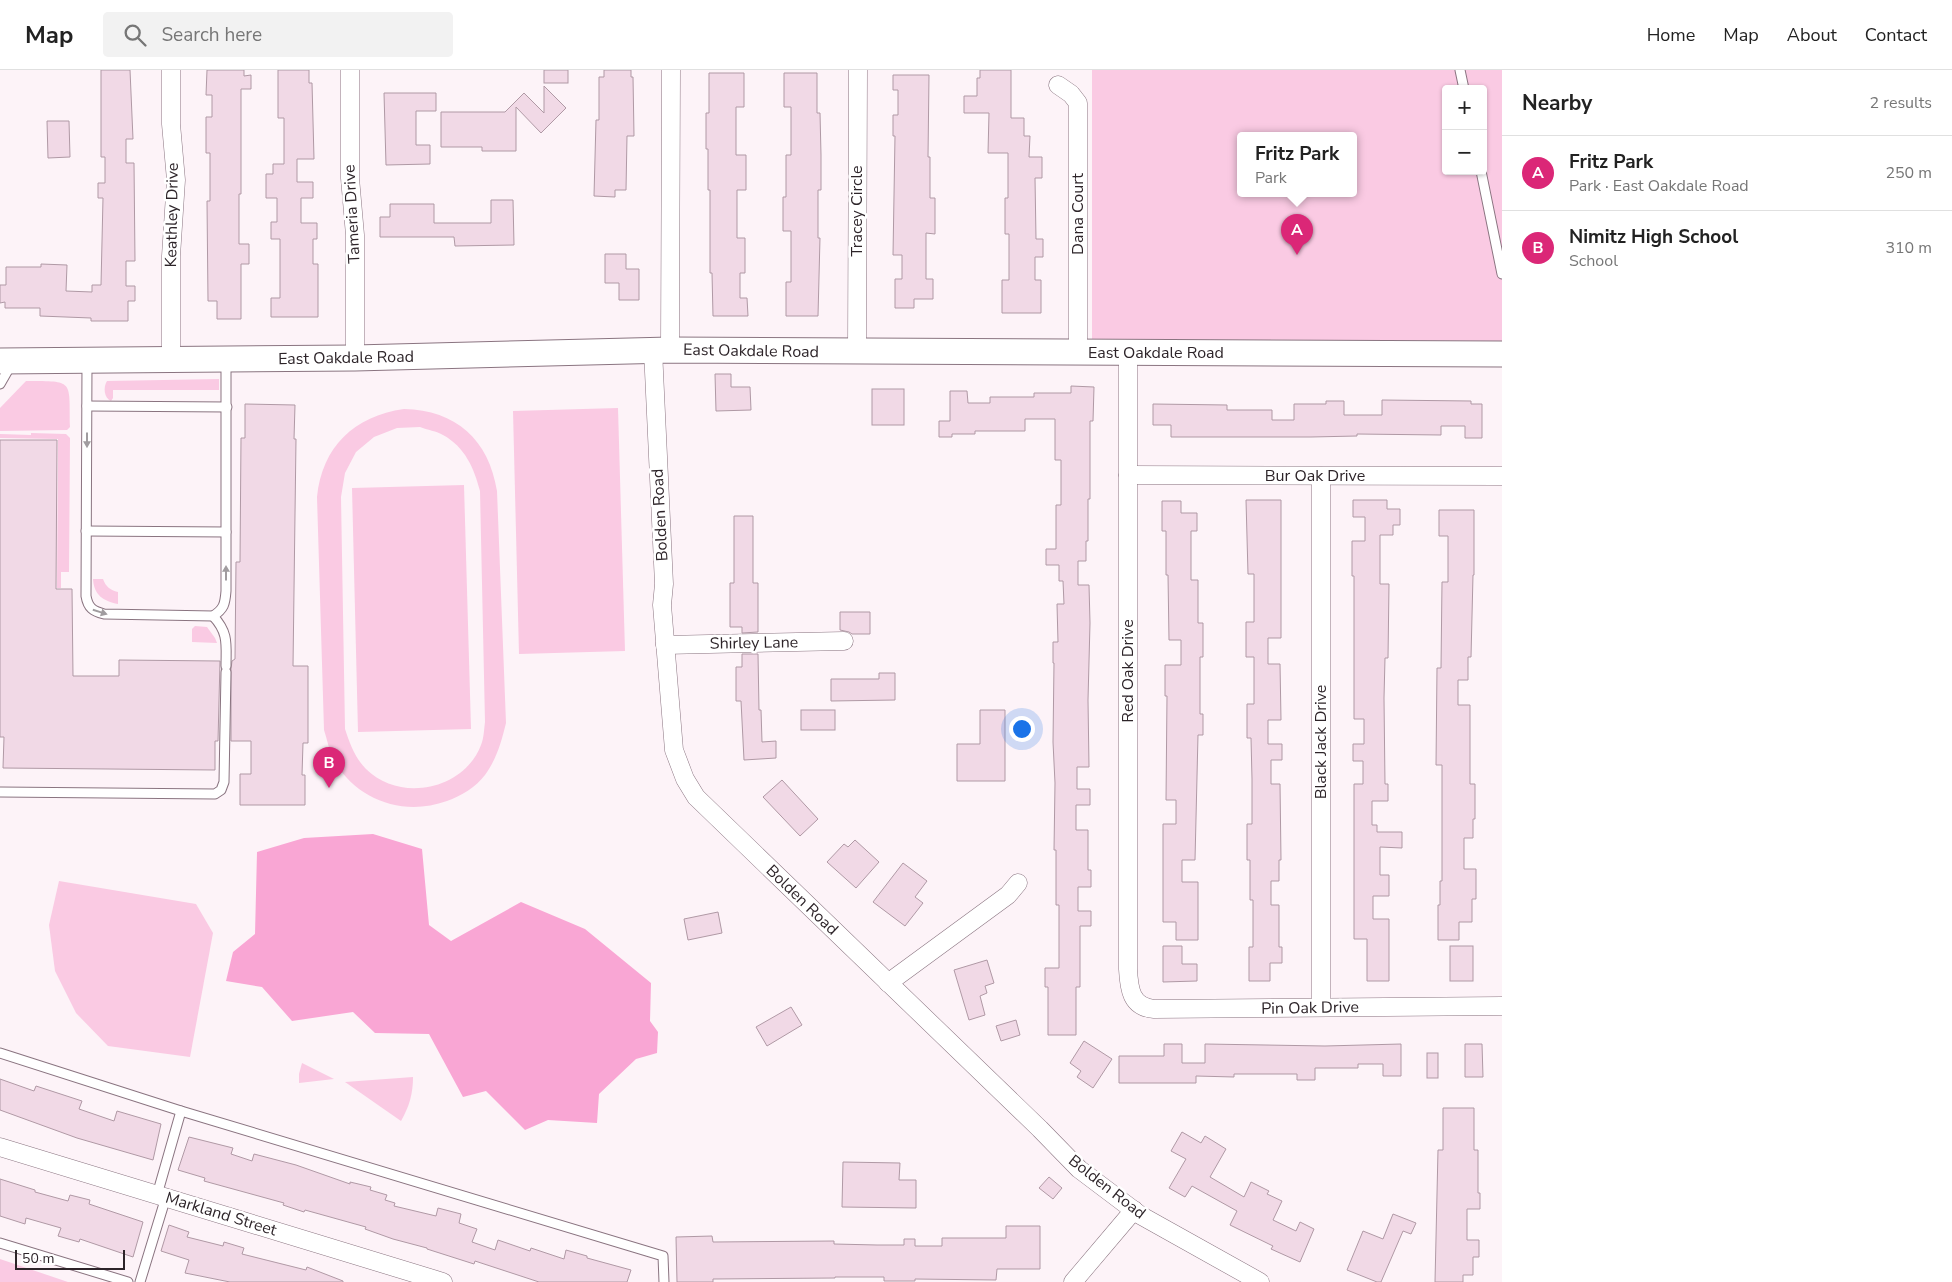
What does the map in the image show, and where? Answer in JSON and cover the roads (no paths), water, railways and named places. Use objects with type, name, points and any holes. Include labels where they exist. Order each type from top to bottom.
[{"type":"street","name":"Keathley Drive","points":[[171,70],[171,124],[176,180],[171,256],[171,360]]},
{"type":"street","name":"Tameria Drive","points":[[350,70],[350,178],[355,235],[355,358]]},
{"type":"street","name":"Bolden Road","points":[[671,70],[662,350],[664,584],[662,605],[674,750],[685,779],[696,797],[1030,1119],[1079,1169],[1134,1210],[1260,1282]]},
{"type":"street","name":"Tracey Circle","points":[[857,352],[858,70]]},
{"type":"street","name":"Dana Court","points":[[1058,84],[1071,94],[1078,103],[1078,353]]},
{"type":"street","name":"East Oakdale Road","points":[[7,361],[355,358],[662,350],[1502,354]]},
{"type":"street","name":"Red Oak Drive","points":[[1128,353],[1129,988]]},
{"type":"street","name":"Bur Oak Drive","points":[[1128,476],[1502,476]]},
{"type":"street","name":"Black Jack Drive","points":[[1321,476],[1321,1007]]},
{"type":"street","name":"Shirley Lane","points":[[665,645],[844,641]]},
{"type":"street","points":[[888,983],[1008,895],[1018,883]]},
{"type":"street","name":"Pin Oak Drive","points":[[1129,988],[1133,998],[1141,1006],[1154,1010],[1502,1006]]},
{"type":"street","name":"Markland Street","points":[[0,1147],[443,1282]]},
{"type":"street","points":[[1073,1282],[1134,1210]]},
{"type":"lane","points":[[1460,70],[1463,85]]},
{"type":"lane","points":[[1483,175],[1502,274]]},
{"type":"lane","points":[[87,360],[86,596],[88,604],[94,611],[104,614],[213,616],[222,610],[225,602],[226,359]]},
{"type":"lane","points":[[0,384],[7,361]]},
{"type":"lane","points":[[87,406],[227,407]]},
{"type":"lane","points":[[86,531],[226,532]]},
{"type":"lane","points":[[0,792],[215,794],[221,790],[224,782],[226,643],[223,626],[213,616]]},
{"type":"lane","points":[[0,1053],[181,1111],[663,1256],[664,1282]]},
{"type":"lane","points":[[140,1282],[181,1111]]},
{"type":"lane","points":[[0,1243],[128,1282]]},
{"type":"place","name":"Fritz Park","points":[[1297,255]]},
{"type":"place","name":"Nimitz High School","points":[[329,788]]}]
